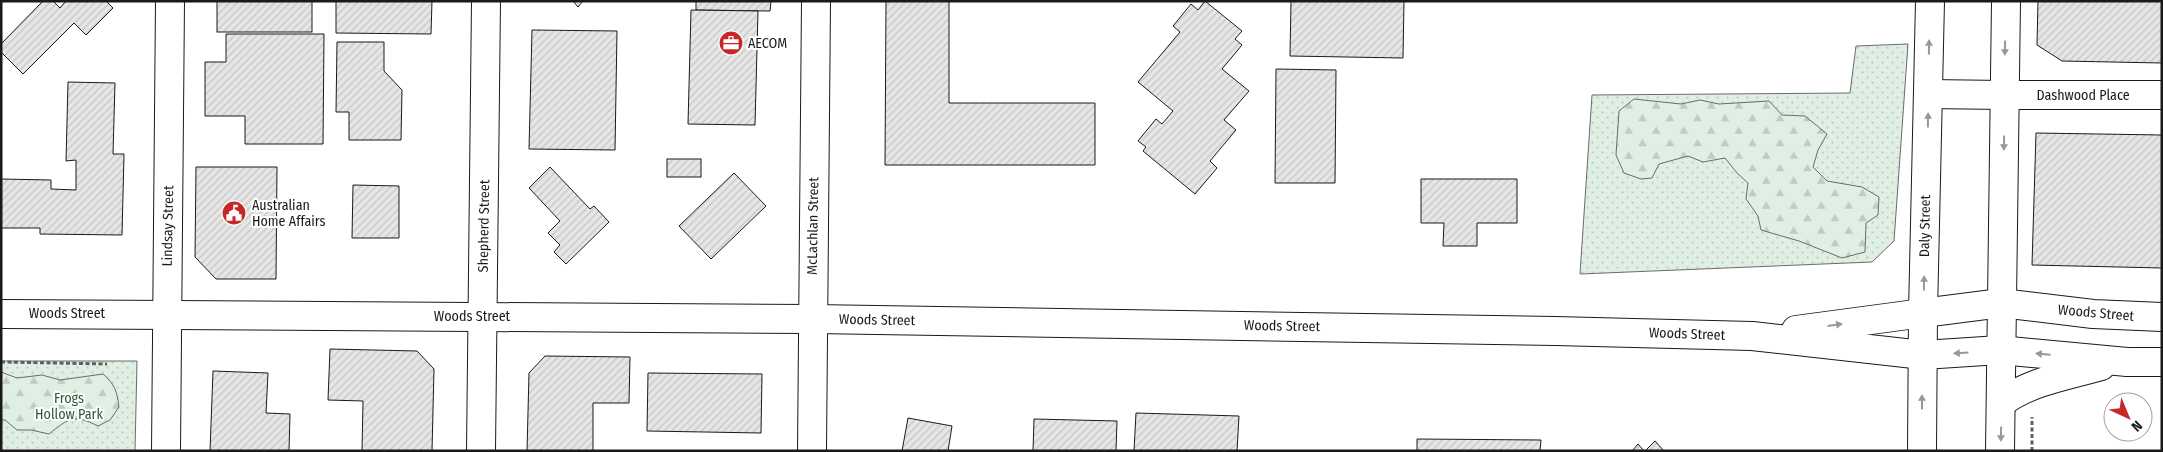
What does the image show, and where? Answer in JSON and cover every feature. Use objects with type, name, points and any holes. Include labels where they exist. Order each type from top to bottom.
[{"type":"street","name":"Lindsay Street","points":[[166,451],[170,1]]},
{"type":"street","name":"Shepherd Street","points":[[481,451],[486,1]]},
{"type":"street","name":"McLachlan Street","points":[[812,451],[816,1]]},
{"type":"street","name":"Daly Street","points":[[1922,451],[1930,1]]},
{"type":"street","points":[[2000,451],[2006,1]]},
{"type":"street","name":"Dashwood Place","points":[[1928,94],[2162,95]]},
{"type":"street","name":"Woods Street","points":[[1752,336],[2001,303],[2093,314],[2162,317]]},
{"type":"street","name":"Woods Street","points":[[1,314],[812,319],[1535,330],[1752,336],[1923,355],[2000,350]]},
{"type":"street","points":[[2000,350],[2128,362]]},
{"type":"street","points":[[2001,403],[2023,390],[2048,380],[2114,363],[2162,362]]},
{"type":"path","points":[[1,362],[107,364]]},
{"type":"path","points":[[2032,414],[2032,451]]},
{"type":"green space","points":[[1908,44],[1894,241],[1872,262],[1580,274],[1592,95],[1850,93],[1856,46]]},
{"type":"green space","points":[[1634,99],[1681,104],[1700,100],[1719,104],[1769,101],[1782,115],[1805,116],[1827,134],[1818,150],[1813,167],[1827,181],[1862,187],[1879,197],[1878,215],[1866,223],[1865,252],[1842,258],[1799,241],[1761,230],[1758,216],[1746,199],[1748,183],[1725,158],[1703,162],[1688,156],[1659,164],[1652,178],[1641,179],[1624,173],[1616,155],[1619,111]]},
{"type":"green space","name":"Frogs Hollow Park","points":[[1,361],[137,361],[135,451],[1,451]]},
{"type":"green space","points":[[1,372],[17,378],[42,375],[60,380],[103,374],[115,389],[119,407],[110,420],[98,426],[83,420],[72,419],[49,434],[31,430],[17,430],[5,420],[1,420]]},
{"type":"building","points":[[43,1],[53,1],[60,8],[66,1],[106,1],[113,8],[86,35],[74,23],[23,74],[1,52],[1,44]]},
{"type":"building","points":[[217,1],[312,1],[312,32],[217,32]]},
{"type":"building","points":[[336,1],[432,1],[431,34],[336,33]]},
{"type":"building","points":[[573,1],[583,1],[578,7]]},
{"type":"building","points":[[696,1],[771,1],[770,11],[696,10]]},
{"type":"building","points":[[886,1],[949,1],[949,103],[1095,103],[1095,165],[885,165]]},
{"type":"building","points":[[1205,1],[1242,31],[1235,39],[1242,45],[1222,69],[1249,91],[1224,120],[1236,130],[1210,161],[1217,168],[1195,194],[1143,151],[1146,147],[1138,141],[1156,119],[1162,124],[1173,111],[1138,82],[1180,32],[1173,26],[1191,4],[1198,10]]},
{"type":"building","points":[[1291,1],[1404,1],[1403,58],[1290,56]]},
{"type":"building","points":[[2038,1],[2162,1],[2162,63],[2062,61],[2037,45]]},
{"type":"building","points":[[691,10],[758,11],[755,125],[688,124]]},
{"type":"building","points":[[532,30],[617,31],[615,150],[529,149]]},
{"type":"building","points":[[226,34],[324,34],[323,144],[245,144],[245,116],[205,116],[205,62],[226,62]]},
{"type":"building","points":[[337,42],[384,42],[384,71],[402,90],[401,140],[349,140],[349,112],[336,112]]},
{"type":"building","points":[[1276,69],[1336,70],[1335,183],[1275,183]]},
{"type":"building","points":[[68,82],[115,83],[113,154],[124,154],[122,235],[40,234],[40,228],[1,228],[1,179],[51,180],[51,189],[76,190],[76,160],[66,161]]},
{"type":"building","points":[[2036,133],[2162,135],[2162,268],[2032,265]]},
{"type":"building","points":[[667,159],[701,159],[701,177],[667,177]]},
{"type":"building","points":[[196,167],[277,167],[276,279],[216,279],[195,257]]},
{"type":"building","points":[[550,167],[590,209],[594,206],[609,222],[566,264],[554,252],[560,245],[548,233],[560,221],[529,188]]},
{"type":"building","points":[[734,173],[766,206],[711,259],[679,226]]},
{"type":"building","points":[[1421,179],[1517,179],[1517,223],[1477,223],[1477,246],[1443,246],[1444,223],[1421,223]]},
{"type":"building","points":[[353,185],[399,186],[399,238],[352,238]]},
{"type":"building","points":[[330,349],[417,351],[434,369],[432,451],[362,451],[363,401],[328,400]]},
{"type":"building","points":[[545,356],[630,357],[629,403],[593,403],[593,451],[527,451],[529,373]]},
{"type":"building","points":[[213,371],[268,373],[266,413],[290,414],[289,451],[210,451]]},
{"type":"building","points":[[648,373],[762,374],[761,433],[647,431]]},
{"type":"building","points":[[1136,413],[1239,416],[1237,451],[1134,451]]},
{"type":"building","points":[[908,418],[952,426],[948,451],[902,451]]},
{"type":"building","points":[[1034,419],[1117,421],[1116,451],[1033,451]]},
{"type":"building","points":[[1417,439],[1541,440],[1540,451],[1417,451]]},
{"type":"building","points":[[1655,441],[1664,451],[1645,451]]},
{"type":"building","points":[[1638,444],[1644,451],[1632,451]]},
{"type":"place","name":"AECOM","points":[[731,43]]},
{"type":"place","name":"Australian Home Affairs","points":[[234,213]]}]
